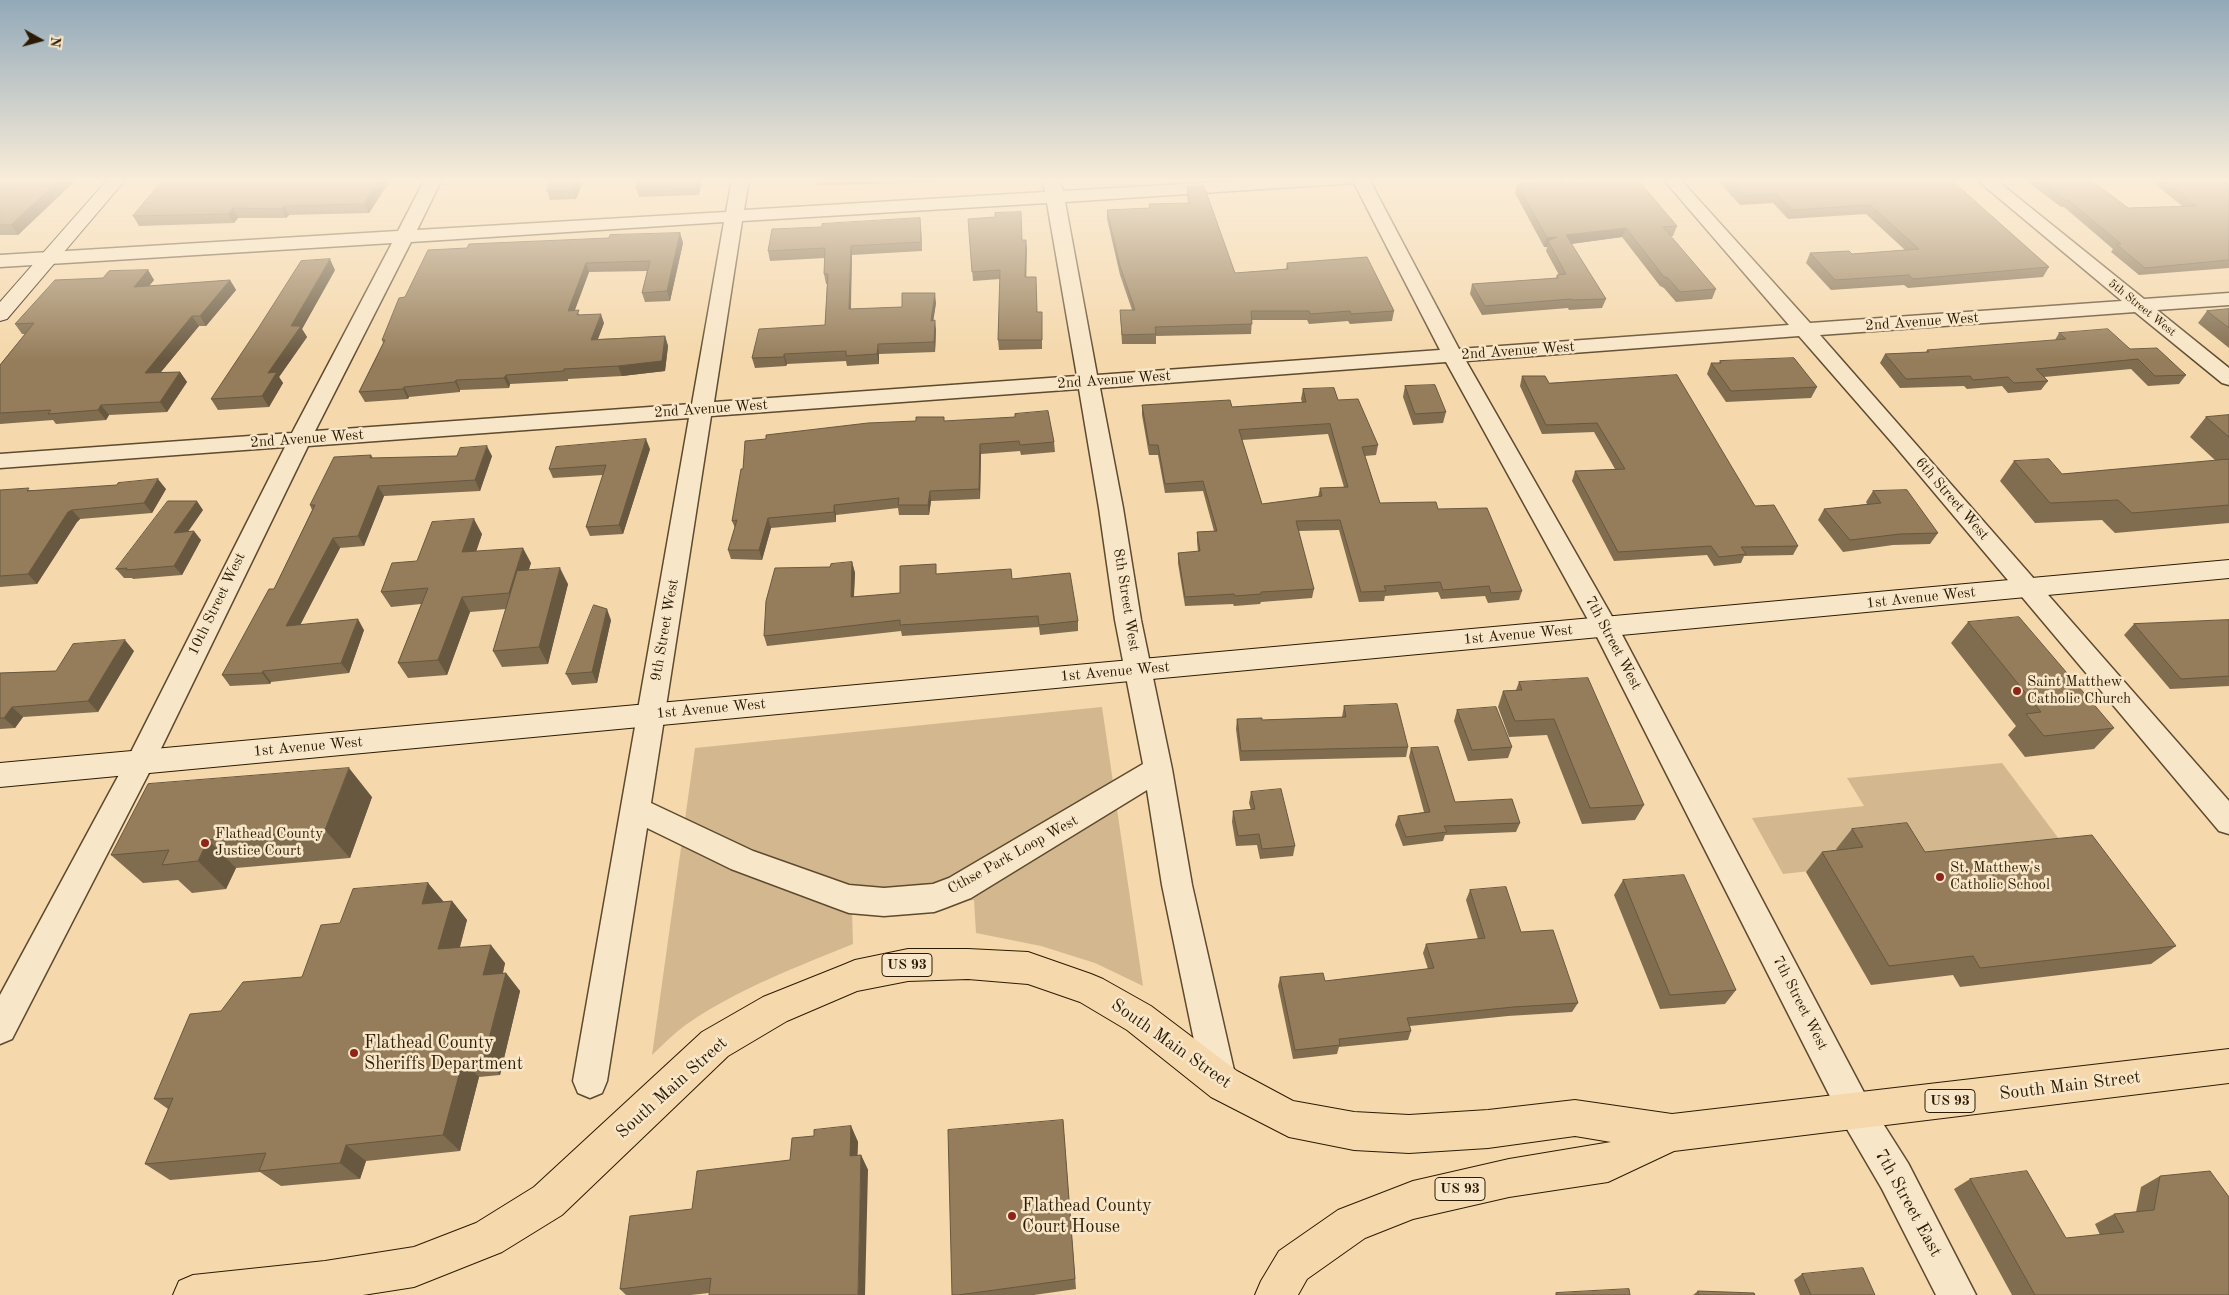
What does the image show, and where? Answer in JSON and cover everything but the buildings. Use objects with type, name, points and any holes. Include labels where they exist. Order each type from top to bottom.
[{"type":"main road","name":"South Main Street","points":[[193,1295],[325,1281],[414,1267],[488,1238],[548,1201],[715,1044],[775,1009],[855,976],[908,965],[968,964],[1028,968],[1091,990],[1139,1018],[1219,1079],[1289,1119],[1354,1131],[1409,1134],[1488,1129],[1575,1118],[1672,1133],[2229,1066]]},
{"type":"main road","name":"South Main Street","points":[[1275,1295],[1293,1265],[1352,1224],[1413,1200],[1509,1178],[1608,1163],[1672,1133]]},
{"type":"street","points":[[0,315],[66,239]]},
{"type":"street","points":[[0,260],[350,239]]},
{"type":"street","name":"10th Street West","points":[[0,1028],[140,763],[300,439],[403,239]]},
{"type":"street","name":"9th Street West","points":[[590,1081],[729,239]]},
{"type":"street","name":"8th Street West","points":[[1062,239],[1112,508],[1138,670],[1158,769],[1177,885],[1219,1079]]},
{"type":"street","name":"7th Street West","points":[[1392,239],[1453,356],[1605,627],[1856,1112]]},
{"type":"street","name":"6th Street West","points":[[1725,239],[1806,330],[2229,822]]},
{"type":"street","name":"5th Street West","points":[[2059,239],[2229,379]]},
{"type":"street","name":"2nd Avenue West","points":[[0,461],[2229,299]]},
{"type":"street","name":"1st Avenue West","points":[[0,775],[2229,569]]},
{"type":"street","name":"Cthse Park Loop West","points":[[635,809],[742,860],[849,898],[884,902],[934,898],[960,888],[1158,769]]},
{"type":"street","name":"7th Street East","points":[[1856,1112],[1894,1176],[1957,1295]]},
{"type":"shaded area","points":[[1102,707],[1143,986],[1095,963],[1041,946],[976,933],[974,900],[852,911],[853,944],[749,988],[709,1010],[675,1033],[652,1055],[695,748]]},
{"type":"shaded area","points":[[2002,763],[2071,855],[1846,867],[1783,874],[1752,818],[1864,806],[1847,778]]},
{"type":"place","name":"Saint Matthew Catholic Church","points":[[2017,691]]},
{"type":"place","name":"Flathead County Justice Court","points":[[205,843]]},
{"type":"place","name":"St. Matthew's Catholic School","points":[[1940,877]]},
{"type":"place","name":"Flathead County Sheriffs Department","points":[[354,1053]]},
{"type":"place","name":"Flathead County Court House","points":[[1012,1216]]}]
